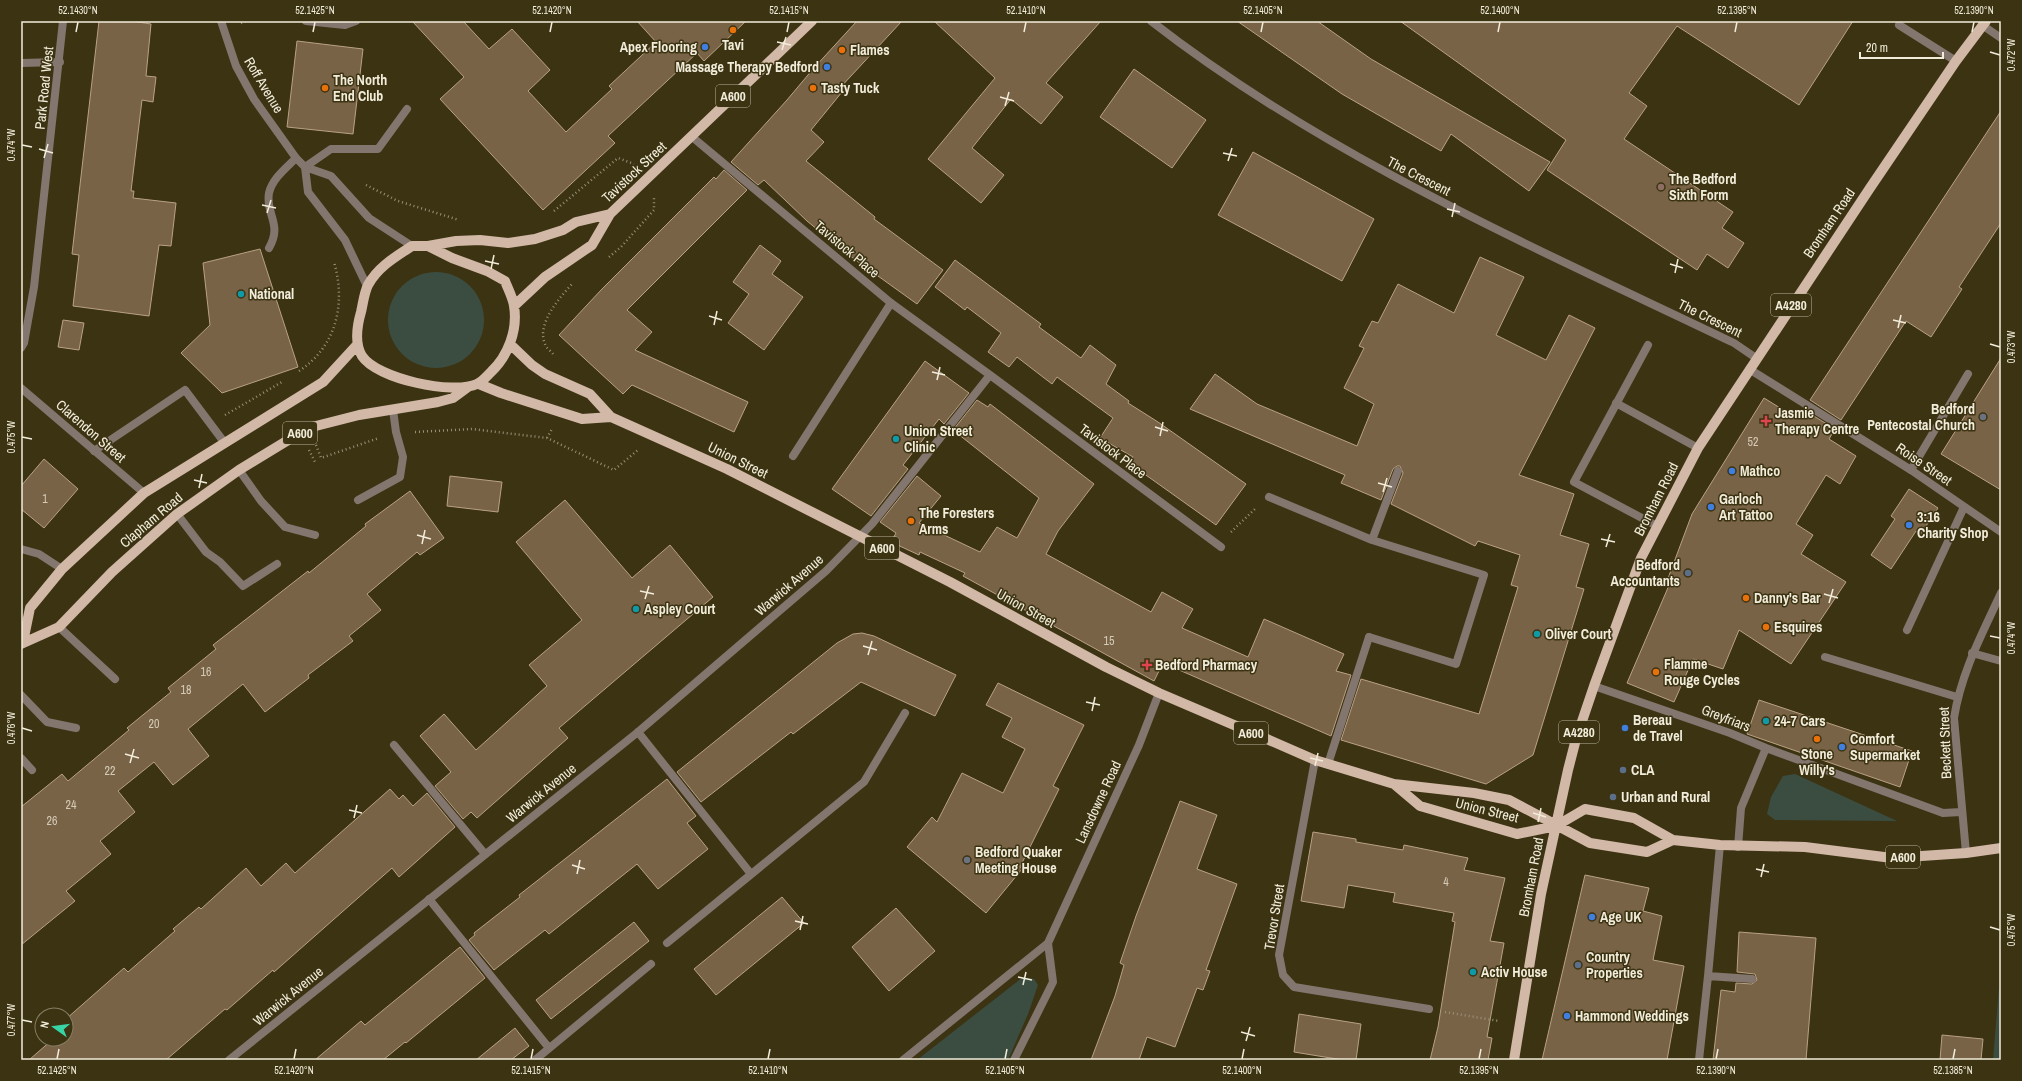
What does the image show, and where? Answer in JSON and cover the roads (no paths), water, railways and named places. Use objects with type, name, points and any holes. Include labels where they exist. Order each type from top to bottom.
[{"type":"main road","name":"Tavistock Street","points":[[428,246],[456,241],[480,240],[508,243],[535,239],[564,230],[576,222],[610,214],[812,21]]},
{"type":"main road","name":"Bromham Road","points":[[1514,1060],[1541,894],[1576,739],[1641,558],[1698,448],[1756,358],[1956,61],[1984,23]]},
{"type":"main road","name":"A600","points":[[514,306],[546,277],[592,245],[610,214]]},
{"type":"main road","name":"A600","points":[[357,345],[366,360],[385,374],[424,384],[468,387],[479,384],[497,367],[510,344],[515,320],[514,306],[505,281],[487,271],[452,258],[428,246],[412,246]]},
{"type":"main road","points":[[357,345],[359,318],[367,286],[386,262],[412,246]]},
{"type":"main road","name":"Union Street","points":[[510,344],[532,366],[545,374],[590,394],[611,417],[727,469],[950,582],[1106,667],[1159,693],[1315,760],[1394,784],[1474,793],[1509,800],[1556,826]]},
{"type":"main road","name":"Clapham Road","points":[[22,643],[30,608],[62,569],[144,493],[323,382],[357,345]]},
{"type":"main road","name":"Union Street","points":[[479,384],[501,393],[582,419],[611,417]]},
{"type":"main road","name":"Clapham Road","points":[[22,643],[59,627],[112,572],[177,514],[239,470],[308,428],[359,415],[438,402],[453,398],[468,387]]},
{"type":"main road","name":"Union Street","points":[[1394,784],[1420,806],[1517,834],[1556,826]]},
{"type":"main road","points":[[1556,826],[1585,809],[1634,818],[1673,840]]},
{"type":"main road","name":"A600","points":[[1556,826],[1590,843],[1647,852],[1673,840],[1738,846],[1805,847],[1892,858],[1966,853],[2001,848]]},
{"type":"street","name":"Park Road West","points":[[21,348],[24,343],[34,287],[60,62],[63,21]]},
{"type":"street","name":"Roff Avenue","points":[[220,21],[236,66],[254,98],[296,158],[304,167],[331,176],[369,218],[412,246]]},
{"type":"street","points":[[306,21],[345,25],[356,21]]},
{"type":"street","name":"The Crescent","points":[[1151,21],[1194,55],[1244,89],[1377,168],[1468,215],[1734,344],[1756,358]]},
{"type":"street","points":[[1984,23],[2001,38]]},
{"type":"street","points":[[1900,25],[1956,61]]},
{"type":"street","points":[[21,63],[60,62]]},
{"type":"street","points":[[367,286],[345,240],[308,192],[304,167],[331,150],[378,149],[407,109]]},
{"type":"street","name":"Tavistock Place","points":[[691,136],[891,303],[990,375],[1221,548]]},
{"type":"street","points":[[269,248],[275,238],[269,201],[270,192],[277,178],[296,158]]},
{"type":"street","points":[[793,456],[891,303]]},
{"type":"street","points":[[1648,345],[1574,482],[1657,526]]},
{"type":"street","name":"Roise Street","points":[[1749,369],[1911,470],[2001,532]]},
{"type":"street","points":[[1911,470],[1968,374]]},
{"type":"street","points":[[860,537],[990,375]]},
{"type":"street","name":"Clarendon Street","points":[[21,388],[144,493]]},
{"type":"street","points":[[94,451],[186,390],[224,442]]},
{"type":"street","points":[[1616,403],[1698,448]]},
{"type":"street","points":[[358,500],[400,478],[403,457],[396,432],[393,410]]},
{"type":"street","points":[[239,470],[261,501],[284,527],[315,535]]},
{"type":"street","points":[[1372,540],[1398,471]]},
{"type":"street","points":[[1268,497],[1372,540],[1484,575],[1456,664],[1369,637],[1328,764]]},
{"type":"street","points":[[1907,630],[1964,507]]},
{"type":"street","points":[[177,514],[206,552],[220,562],[243,586],[277,564]]},
{"type":"street","name":"Warwick Avenue","points":[[229,1060],[638,732],[826,571],[860,537]]},
{"type":"street","points":[[21,549],[39,554],[62,569]]},
{"type":"street","name":"Beckett Street","points":[[1966,853],[1961,812],[1954,718],[1957,697],[1972,653],[2001,593]]},
{"type":"street","points":[[59,627],[115,679]]},
{"type":"street","points":[[1972,653],[2001,661]]},
{"type":"street","points":[[1825,657],[1957,697]]},
{"type":"street","name":"Greyfriars","points":[[1594,686],[1730,733],[1766,748],[1943,813],[1961,812]]},
{"type":"street","name":"Lansdowne Road","points":[[903,1060],[1048,943],[1138,744],[1159,693]]},
{"type":"street","points":[[21,696],[47,722],[76,728]]},
{"type":"street","points":[[667,943],[864,782],[905,713]]},
{"type":"street","points":[[638,732],[751,874]]},
{"type":"street","points":[[394,745],[485,854]]},
{"type":"street","points":[[1738,846],[1741,808],[1766,748]]},
{"type":"street","points":[[21,758],[32,770]]},
{"type":"street","name":"Trevor Street","points":[[1315,760],[1279,955],[1283,974],[1294,987],[1429,1009]]},
{"type":"street","points":[[1698,1060],[1708,976],[1720,845]]},
{"type":"street","points":[[429,899],[550,1048]]},
{"type":"street","points":[[1014,1060],[1053,982],[1048,943]]},
{"type":"street","points":[[535,1060],[651,964]]},
{"type":"street","points":[[1708,976],[1752,979]]},
{"type":"place","name":"Tavi","points":[[733,30]]},
{"type":"place","name":"Apex Flooring","points":[[705,47]]},
{"type":"place","name":"Flames","points":[[842,50]]},
{"type":"place","name":"Massage Therapy Bedford","points":[[827,67]]},
{"type":"place","name":"The North End Club","points":[[325,88]]},
{"type":"place","name":"Tasty Tuck","points":[[813,88]]},
{"type":"place","name":"The Bedford Sixth Form","points":[[1661,187]]},
{"type":"place","name":"National","points":[[241,294]]},
{"type":"place","name":"Bedford Pentecostal Church","points":[[1983,417]]},
{"type":"place","name":"Jasmie Therapy Centre","points":[[1766,421]]},
{"type":"place","name":"Union Street Clinic","points":[[896,439]]},
{"type":"place","name":"Mathco","points":[[1732,471]]},
{"type":"place","name":"Garloch Art Tattoo","points":[[1711,507]]},
{"type":"place","name":"The Foresters Arms","points":[[911,521]]},
{"type":"place","name":"3:16 Charity Shop","points":[[1909,525]]},
{"type":"place","name":"Bedford Accountants","points":[[1688,573]]},
{"type":"place","name":"Danny's Bar","points":[[1746,598]]},
{"type":"place","name":"Aspley Court","points":[[636,609]]},
{"type":"place","name":"Esquires","points":[[1766,627]]},
{"type":"place","name":"Oliver Court","points":[[1537,634]]},
{"type":"place","name":"Bedford Pharmacy","points":[[1147,665]]},
{"type":"place","name":"Flamme Rouge Cycles","points":[[1656,672]]},
{"type":"place","name":"24-7 Cars","points":[[1766,721]]},
{"type":"place","name":"Bereau de Travel","points":[[1625,728]]},
{"type":"place","name":"Stone Willy's","points":[[1817,739]]},
{"type":"place","name":"Comfort Supermarket","points":[[1842,747]]},
{"type":"place","name":"CLA","points":[[1623,770]]},
{"type":"place","name":"Urban and Rural","points":[[1613,797]]},
{"type":"place","name":"Bedford Quaker Meeting House","points":[[967,860]]},
{"type":"place","name":"Age UK","points":[[1592,917]]},
{"type":"place","name":"Country Properties","points":[[1578,965]]},
{"type":"place","name":"Activ House","points":[[1473,972]]},
{"type":"place","name":"Hammond Weddings","points":[[1567,1016]]}]
